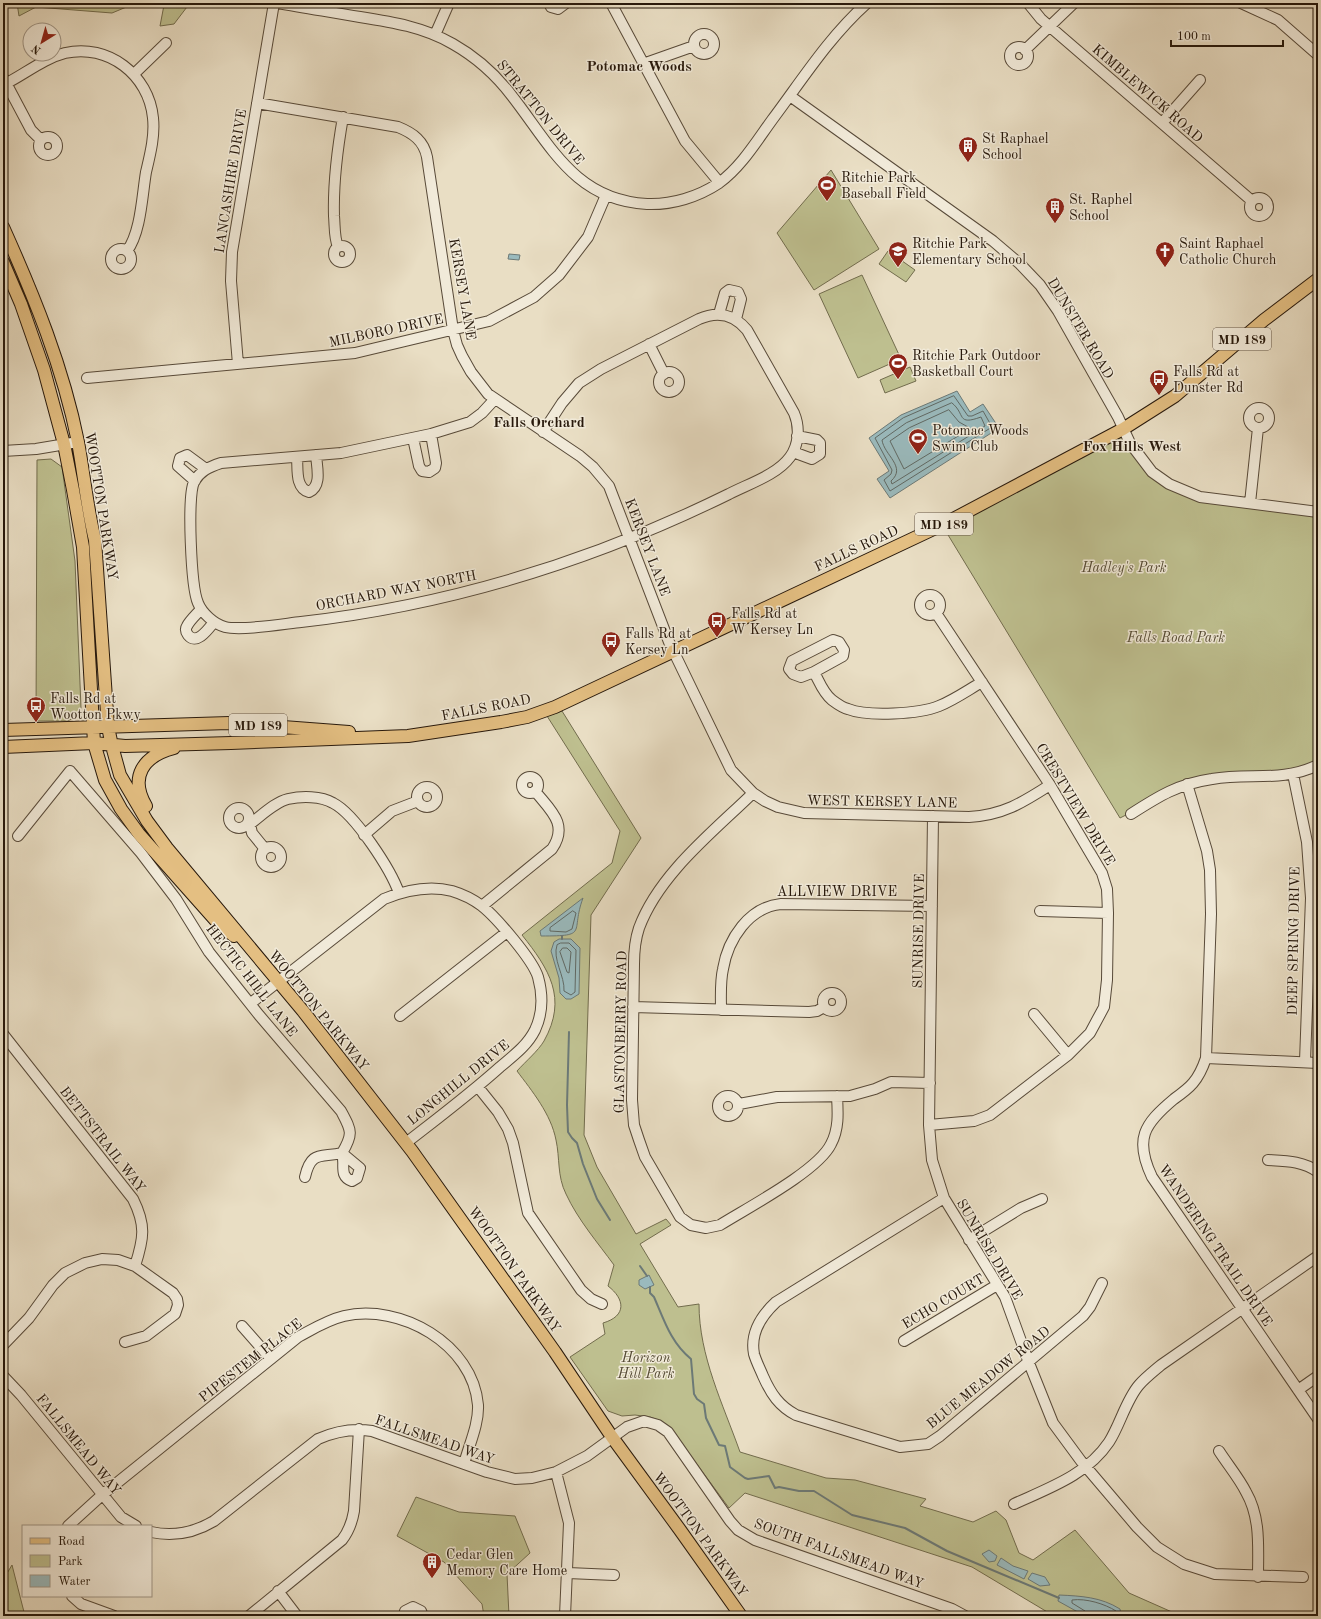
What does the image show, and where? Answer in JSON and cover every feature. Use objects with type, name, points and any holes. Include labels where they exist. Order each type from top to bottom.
[{"type":"main road","name":"WOOTTON PARKWAY","points":[[3,227],[33,295],[69,404],[78,442],[96,555],[108,727],[120,774],[135,802],[167,848],[193,877],[406,1143],[551,1346],[612,1438],[741,1616]]},
{"type":"main road","name":"WOOTTON PARKWAY","points":[[3,262],[44,370],[64,444],[83,547],[94,744],[105,780],[121,809],[139,834],[218,922],[251,950]]},
{"type":"main road","name":"FALLS ROAD","points":[[3,747],[94,744],[112,746],[201,744],[408,736],[470,728],[527,716],[555,707],[675,652],[767,606],[942,525],[1123,429],[1175,396],[1264,320],[1318,279]]},
{"type":"main road","name":"FALLS ROAD","points":[[3,730],[229,723],[408,736]]},
{"type":"main road","points":[[193,877],[185,860],[143,801],[138,788],[138,781],[143,767],[155,755],[163,751],[201,744]]},
{"type":"street","name":"LANCASHIRE DRIVE","points":[[238,364],[232,297],[231,264],[234,238],[274,3]]},
{"type":"street","name":"STRATTON DRIVE","points":[[278,3],[398,23],[435,35],[464,50],[488,69],[512,95],[563,165],[584,183],[606,195],[632,202],[660,203],[686,199],[719,182],[739,165],[840,30],[867,3]]},
{"type":"street","points":[[435,35],[449,3]]},
{"type":"street","points":[[548,3],[551,7],[558,9],[566,3]]},
{"type":"street","points":[[611,3],[685,141],[719,182]]},
{"type":"street","name":"KIMBLEWICK ROAD","points":[[1028,3],[1050,26],[1252,201]]},
{"type":"street","points":[[1025,50],[1074,3]]},
{"type":"street","points":[[1241,3],[1278,20],[1318,55]]},
{"type":"street","points":[[134,74],[166,43]]},
{"type":"street","points":[[643,64],[694,46]]},
{"type":"street","points":[[41,140],[31,130],[4,82],[47,60],[74,52],[100,54],[124,66],[134,74],[148,96],[154,128],[136,229],[127,251]]},
{"type":"street","points":[[1162,124],[1200,80]]},
{"type":"street","name":"DUNSTER ROAD","points":[[790,96],[993,241],[1020,264],[1040,285],[1058,311],[1130,444],[1146,465],[1169,484],[1200,497],[1318,512]]},
{"type":"street","name":"KERSEY LANE","points":[[257,103],[398,127],[411,133],[423,145],[427,157],[456,345],[471,372],[494,400],[580,456],[600,475],[615,499],[669,642],[675,652]]},
{"type":"street","points":[[338,247],[335,238],[333,187],[335,162],[343,117]]},
{"type":"street","name":"MILBORO DRIVE","points":[[87,378],[355,353],[488,321],[505,314],[534,297],[563,271],[581,248],[594,225],[606,195]]},
{"type":"street","points":[[719,314],[724,293],[730,290],[738,292],[740,299],[736,319]]},
{"type":"street","points":[[543,432],[562,403],[579,384],[601,369],[706,316],[719,314],[736,319],[747,330],[794,413],[798,428],[793,452],[812,458],[816,458],[820,454],[820,443],[817,440],[797,436]]},
{"type":"street","points":[[649,344],[664,374]]},
{"type":"street","points":[[201,609],[186,627],[186,632],[189,637],[201,637],[214,622],[201,609],[194,586],[190,503],[191,492],[195,481],[206,469],[221,463],[360,450],[431,434],[470,422],[482,413],[494,400]]},
{"type":"street","points":[[1250,503],[1258,428]]},
{"type":"street","points":[[413,438],[419,466],[422,471],[429,472],[435,468],[436,463],[431,434]]},
{"type":"street","points":[[3,451],[36,449],[78,442]]},
{"type":"street","name":"ORCHARD WAY NORTH","points":[[214,622],[226,627],[240,627],[318,620],[381,610],[516,578],[630,539],[686,515],[764,476],[782,465],[793,452]]},
{"type":"street","points":[[195,481],[180,470],[178,466],[180,458],[187,455],[191,456],[206,469]]},
{"type":"street","points":[[297,457],[299,485],[303,490],[309,492],[314,489],[317,484],[316,455]]},
{"type":"street","name":"CRESTVIEW DRIVE","points":[[929,1125],[974,1120],[990,1115],[1068,1055],[1090,1033],[1104,1007],[1107,980],[1108,913],[1107,889],[1102,873],[1050,785],[936,613]]},
{"type":"street","points":[[833,640],[842,644],[844,650],[841,658],[814,672],[800,677],[796,676],[791,672],[790,664],[792,661],[833,640]]},
{"type":"street","name":"WEST KERSEY LANE","points":[[675,652],[724,756],[740,781],[753,793],[778,807],[804,813],[989,816],[1017,806],[1050,785]]},
{"type":"street","points":[[814,672],[824,691],[832,700],[847,709],[859,712],[902,713],[928,710],[948,703],[982,682]]},
{"type":"street","points":[[1131,814],[1165,793],[1187,784],[1213,778],[1281,776],[1293,774],[1318,765]]},
{"type":"street","name":"HECTIC HILL LANE","points":[[18,836],[70,771],[141,853],[176,899],[210,952],[259,1015],[341,1111],[350,1128],[348,1142],[342,1153],[316,1156],[307,1168],[305,1177]]},
{"type":"street","name":"DEEP SPRING DRIVE","points":[[1293,774],[1306,842],[1311,898],[1305,1061]]},
{"type":"street","name":"WANDERING TRAIL DRIVE","points":[[1187,784],[1207,851],[1210,870],[1211,914],[1206,1058],[1202,1070],[1193,1084],[1150,1120],[1144,1138],[1143,1153],[1152,1178],[1318,1419]]},
{"type":"street","points":[[482,906],[552,849],[557,842],[559,827],[556,817],[535,791]]},
{"type":"street","name":"GLASTONBERRY ROAD","points":[[753,793],[684,860],[668,879],[647,912],[639,928],[635,945],[633,1007],[632,1100],[634,1125],[646,1157],[680,1217],[691,1225],[706,1228],[720,1225],[807,1171],[822,1158],[831,1145],[836,1130],[838,1121],[837,1096]]},
{"type":"street","points":[[265,849],[252,832],[249,823],[283,801],[289,799],[326,799],[340,806],[364,835],[387,867],[399,893]]},
{"type":"street","points":[[364,835],[392,811],[418,801]]},
{"type":"street","name":"SUNRISE DRIVE","points":[[933,816],[929,1125],[932,1160],[944,1198],[1005,1297],[1053,1423],[1086,1467],[1147,1537],[1157,1546],[1184,1564],[1215,1574],[1303,1577]]},
{"type":"street","name":"LONGHILL DRIVE","points":[[251,1003],[384,899],[399,893],[431,888],[453,891],[482,906],[507,932],[538,975],[542,994],[541,1013],[535,1030],[526,1045],[478,1087],[406,1143]]},
{"type":"street","name":"ALLVIEW DRIVE","points":[[721,1010],[723,969],[727,953],[745,922],[762,908],[781,904],[932,906]]},
{"type":"street","points":[[1040,912],[1108,913]]},
{"type":"street","points":[[400,1016],[507,932]]},
{"type":"street","points":[[633,1007],[809,1012],[817,1011],[824,1007]]},
{"type":"street","points":[[1034,1014],[1068,1055]]},
{"type":"street","name":"BETTSTRAIL WAY","points":[[3,1034],[134,1199],[141,1215],[144,1235],[135,1266]]},
{"type":"street","points":[[1206,1058],[1305,1061],[1318,1063]]},
{"type":"street","points":[[739,1104],[777,1097],[850,1096],[875,1089],[891,1082],[930,1083]]},
{"type":"street","points":[[478,1087],[498,1112],[508,1129],[523,1196],[532,1221],[581,1290],[591,1299],[602,1304]]},
{"type":"street","points":[[1268,1160],[1297,1162],[1312,1167],[1318,1172]]},
{"type":"street","name":"BLUE MEADOW ROAD","points":[[944,1198],[776,1302],[767,1311],[756,1329],[754,1354],[770,1393],[784,1409],[796,1415],[900,1447],[928,1444],[940,1436],[1029,1363],[1083,1316],[1090,1307],[1102,1283]]},
{"type":"street","points":[[969,1240],[1021,1208],[1042,1199]]},
{"type":"street","points":[[1014,1504],[1072,1478],[1086,1467],[1109,1443],[1138,1385],[1161,1365],[1318,1256]]},
{"type":"street","points":[[3,1345],[29,1318],[53,1285],[66,1273],[85,1263],[102,1260],[118,1260],[135,1266],[173,1293],[178,1305],[175,1314],[146,1336],[125,1342]]},
{"type":"street","name":"ECHO COURT","points":[[904,1341],[997,1285]]},
{"type":"street","name":"PIPESTEM PLACE","points":[[69,1525],[102,1495],[298,1337],[320,1324],[345,1315],[373,1314],[394,1317],[423,1328],[440,1339],[456,1355],[466,1370],[478,1404],[477,1418],[464,1464]]},
{"type":"street","points":[[242,1326],[271,1359]]},
{"type":"street","name":"FALLSMEAD WAY","points":[[3,1376],[21,1395],[102,1495],[121,1516],[134,1525]]},
{"type":"street","points":[[1298,1390],[1318,1376]]},
{"type":"street","name":"SOUTH FALLSMEAD WAY","points":[[612,1438],[628,1427],[644,1421],[658,1425],[668,1432],[738,1530],[755,1540],[952,1608],[965,1616]]},
{"type":"street","points":[[249,1616],[342,1540],[348,1533],[352,1524],[354,1511],[359,1429]]},
{"type":"street","name":"FALLSMEAD WAY","points":[[152,1532],[176,1535],[188,1534],[202,1529],[318,1439],[335,1431],[359,1429],[372,1431],[487,1472],[514,1479],[532,1478],[556,1472],[587,1456],[612,1438]]},
{"type":"street","points":[[1219,1451],[1247,1493],[1255,1515],[1258,1536],[1258,1576]]},
{"type":"street","points":[[556,1472],[569,1523],[565,1616]]},
{"type":"street","points":[[568,1573],[614,1575]]},
{"type":"street","points":[[278,1591],[297,1616]]},
{"type":"street","points":[[73,1597],[81,1604],[114,1616]]},
{"type":"street","points":[[404,1616],[405,1611],[413,1607],[421,1611],[423,1616]]},
{"type":"green space","points":[[17,3],[136,3],[112,13],[36,7],[19,16]]},
{"type":"green space","points":[[162,3],[190,3],[174,24],[160,26],[164,5]]},
{"type":"green space","name":"Ritchie Park Baseball Field","points":[[831,170],[879,249],[814,290],[777,233]]},
{"type":"green space","points":[[888,251],[915,270],[906,282],[879,264]]},
{"type":"green space","points":[[862,275],[901,359],[858,378],[819,294]]},
{"type":"green space","name":"Ritchie Park Outdoor Basketball Court","points":[[910,367],[916,381],[885,393],[880,380]]},
{"type":"green space","name":"Falls Road Park","points":[[1123,429],[1140,458],[1192,494],[1318,512],[1318,765],[1187,784],[1120,818],[942,525]]},
{"type":"green space","points":[[51,459],[62,467],[75,561],[81,708],[77,717],[67,721],[36,721],[37,460]]},
{"type":"green space","name":"Horizon Hill Park","points":[[562,711],[641,838],[591,915],[584,1135],[597,1167],[636,1234],[666,1219],[671,1225],[640,1244],[678,1307],[699,1304],[700,1323],[707,1361],[740,1452],[826,1478],[855,1480],[926,1499],[920,1506],[973,1522],[996,1511],[1006,1520],[1019,1553],[1033,1560],[1075,1530],[1129,1593],[1181,1616],[1054,1616],[972,1567],[745,1493],[729,1508],[671,1429],[661,1421],[650,1417],[635,1415],[622,1416],[608,1411],[570,1357],[605,1334],[603,1323],[616,1316],[620,1312],[621,1307],[618,1296],[608,1286],[614,1265],[582,1222],[566,1194],[561,1180],[554,1130],[540,1103],[517,1071],[544,1041],[551,1025],[555,998],[547,972],[522,935],[612,863],[620,831],[547,716]]},
{"type":"green space","points":[[416,1497],[459,1512],[515,1516],[530,1553],[507,1574],[509,1616],[484,1616],[482,1604],[444,1562],[397,1536]]},
{"type":"green space","points":[[12,1565],[24,1612],[27,1616],[3,1616],[3,1580]]},
{"type":"water","points":[[509,254],[520,255],[519,260],[508,259]]},
{"type":"water","name":"Potomac Woods Swim Club","points":[[957,391],[970,412],[983,404],[999,428],[890,498],[877,479],[889,471],[869,438],[901,415]]},
{"type":"water","points":[[583,898],[579,910],[576,930],[566,935],[541,936],[540,931]]},
{"type":"water","points":[[559,939],[571,939],[580,948],[579,994],[571,999],[566,999],[560,993],[559,978],[551,951],[554,942]]},
{"type":"water","points":[[649,1275],[654,1285],[645,1289],[639,1285],[639,1280]]},
{"type":"water","points":[[989,1550],[997,1556],[995,1561],[989,1562],[982,1554]]},
{"type":"water","points":[[1001,1558],[1013,1566],[1028,1571],[1024,1579],[997,1565]]},
{"type":"water","points":[[1032,1573],[1045,1577],[1050,1585],[1040,1586],[1028,1579]]},
{"type":"water","points":[[1059,1595],[1083,1597],[1106,1602],[1120,1609],[1121,1615],[1085,1616],[1058,1601]]},
{"type":"waterway","points":[[569,1032],[567,1105],[568,1132],[577,1143],[583,1164],[597,1199],[610,1220]]},
{"type":"waterway","points":[[640,1266],[647,1276]]},
{"type":"waterway","points":[[650,1287],[650,1293],[654,1297],[673,1338],[678,1346],[691,1359],[694,1394],[697,1399],[704,1404],[706,1418],[719,1445],[725,1446],[730,1467],[748,1479],[769,1476],[775,1488],[779,1487],[799,1491],[814,1491],[852,1515],[905,1528],[947,1551],[1059,1598]]},
{"type":"place","name":"St Raphael School","points":[[968,163]]},
{"type":"place","name":"Ritchie Park Baseball Field","points":[[827,202]]},
{"type":"place","name":"St. Raphel School","points":[[1055,224]]},
{"type":"place","name":"Ritchie Park Elementary School","points":[[898,268]]},
{"type":"place","name":"Saint Raphael Catholic Church","points":[[1165,268]]},
{"type":"place","name":"Ritchie Park Outdoor Basketball Court","points":[[898,380]]},
{"type":"place","name":"Falls Rd at Dunster Rd","points":[[1159,396]]},
{"type":"place","name":"Potomac Woods Swim Club","points":[[918,455]]},
{"type":"place","name":"Falls Rd at W Kersey Ln","points":[[717,638]]},
{"type":"place","name":"Falls Rd at Kersey Ln","points":[[611,658]]},
{"type":"place","name":"Falls Rd at Wootton Pkwy","points":[[36,723]]},
{"type":"place","name":"Cedar Glen Memory Care Home","points":[[432,1579]]},
{"type":"district","name":"Potomac Woods","points":[[639,66]]},
{"type":"district","name":"Falls Orchard","points":[[539,422]]},
{"type":"district","name":"Fox Hills West","points":[[1132,446]]},
{"type":"park label","name":"Hadley's Park","points":[[1124,567]]}]
